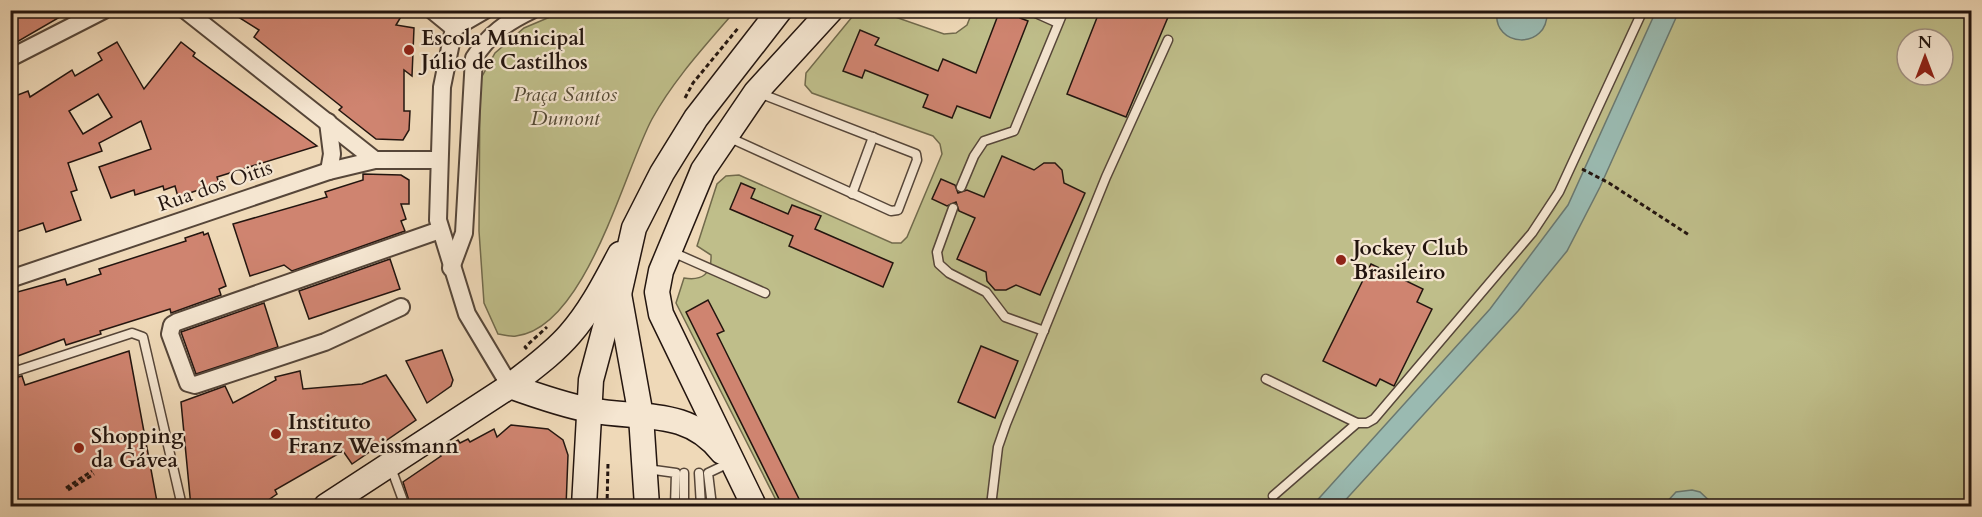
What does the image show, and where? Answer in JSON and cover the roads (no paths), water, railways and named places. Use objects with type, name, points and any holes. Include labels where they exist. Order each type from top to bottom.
[{"type":"main road","points":[[326,507],[510,386],[569,336],[595,300],[662,173],[696,118],[780,10]]},
{"type":"main road","points":[[754,507],[661,314],[657,292],[670,251],[703,170],[756,92],[831,10]]},
{"type":"main road","points":[[584,507],[588,410],[601,339],[619,294],[634,228]]},
{"type":"main road","points":[[619,294],[641,416],[647,507]]},
{"type":"main road","points":[[510,386],[588,410],[675,419],[695,426],[712,439],[734,466]]},
{"type":"street","points":[[10,58],[104,10]]},
{"type":"street","points":[[185,10],[375,160]]},
{"type":"street","points":[[432,10],[454,28]]},
{"type":"street","points":[[485,10],[454,28],[442,87],[438,160],[440,230],[467,314],[510,386]]},
{"type":"street","points":[[451,268],[464,233],[474,58],[485,40],[510,21],[532,10]]},
{"type":"street","points":[[328,122],[332,154],[329,171]]},
{"type":"street","name":"Rua dos Oitis","points":[[10,279],[329,171],[375,160],[438,160]]},
{"type":"street","points":[[401,307],[325,342],[195,385],[188,383],[170,334],[172,325],[177,322],[440,230]]},
{"type":"lane","points":[[1029,10],[1058,23]]},
{"type":"lane","points":[[961,188],[974,156],[984,141],[1014,130],[1064,10]]},
{"type":"lane","points":[[1266,379],[1357,423],[1367,423],[1374,419],[1442,342],[1532,232],[1559,192],[1643,10]]},
{"type":"lane","points":[[991,507],[998,447],[1106,177],[1168,40]]},
{"type":"lane","points":[[725,136],[891,211],[898,210],[917,160],[916,154],[756,92]]},
{"type":"lane","points":[[852,194],[873,137]]},
{"type":"lane","points":[[953,208],[937,252],[939,264],[949,273],[986,292],[1005,317],[1044,331]]},
{"type":"lane","points":[[670,251],[765,293]]},
{"type":"lane","points":[[10,373],[138,333],[143,337],[182,507]]},
{"type":"lane","points":[[1273,496],[1357,423]]},
{"type":"lane","points":[[389,465],[405,507]]},
{"type":"lane","points":[[646,469],[704,473],[734,466]]},
{"type":"lane","points":[[675,507],[680,473]]},
{"type":"lane","points":[[680,473],[684,507]]},
{"type":"lane","points":[[701,507],[704,473]]},
{"type":"lane","points":[[704,473],[712,507]]},
{"type":"water","points":[[1497,11],[1547,11],[1545,24],[1539,33],[1521,40],[1511,38],[1503,32],[1498,23]]},
{"type":"water","points":[[1656,11],[1679,11],[1600,187],[1567,251],[1518,311],[1340,506],[1312,506],[1490,309],[1568,205]]},
{"type":"water","points":[[1692,490],[1700,492],[1715,506],[1699,506],[1686,501],[1675,506],[1663,506],[1676,492]]},
{"type":"place","name":"Escola Municipal Júlio de Castilhos","points":[[409,50]]},
{"type":"place","name":"Jockey Club Brasileiro","points":[[1341,260]]},
{"type":"place","name":"Instituto Franz Weissmann","points":[[276,434]]},
{"type":"place","name":"Shopping da Gávea","points":[[79,448]]},
{"type":"park label","name":"Praça Santos Dumont","points":[[565,106]]}]
